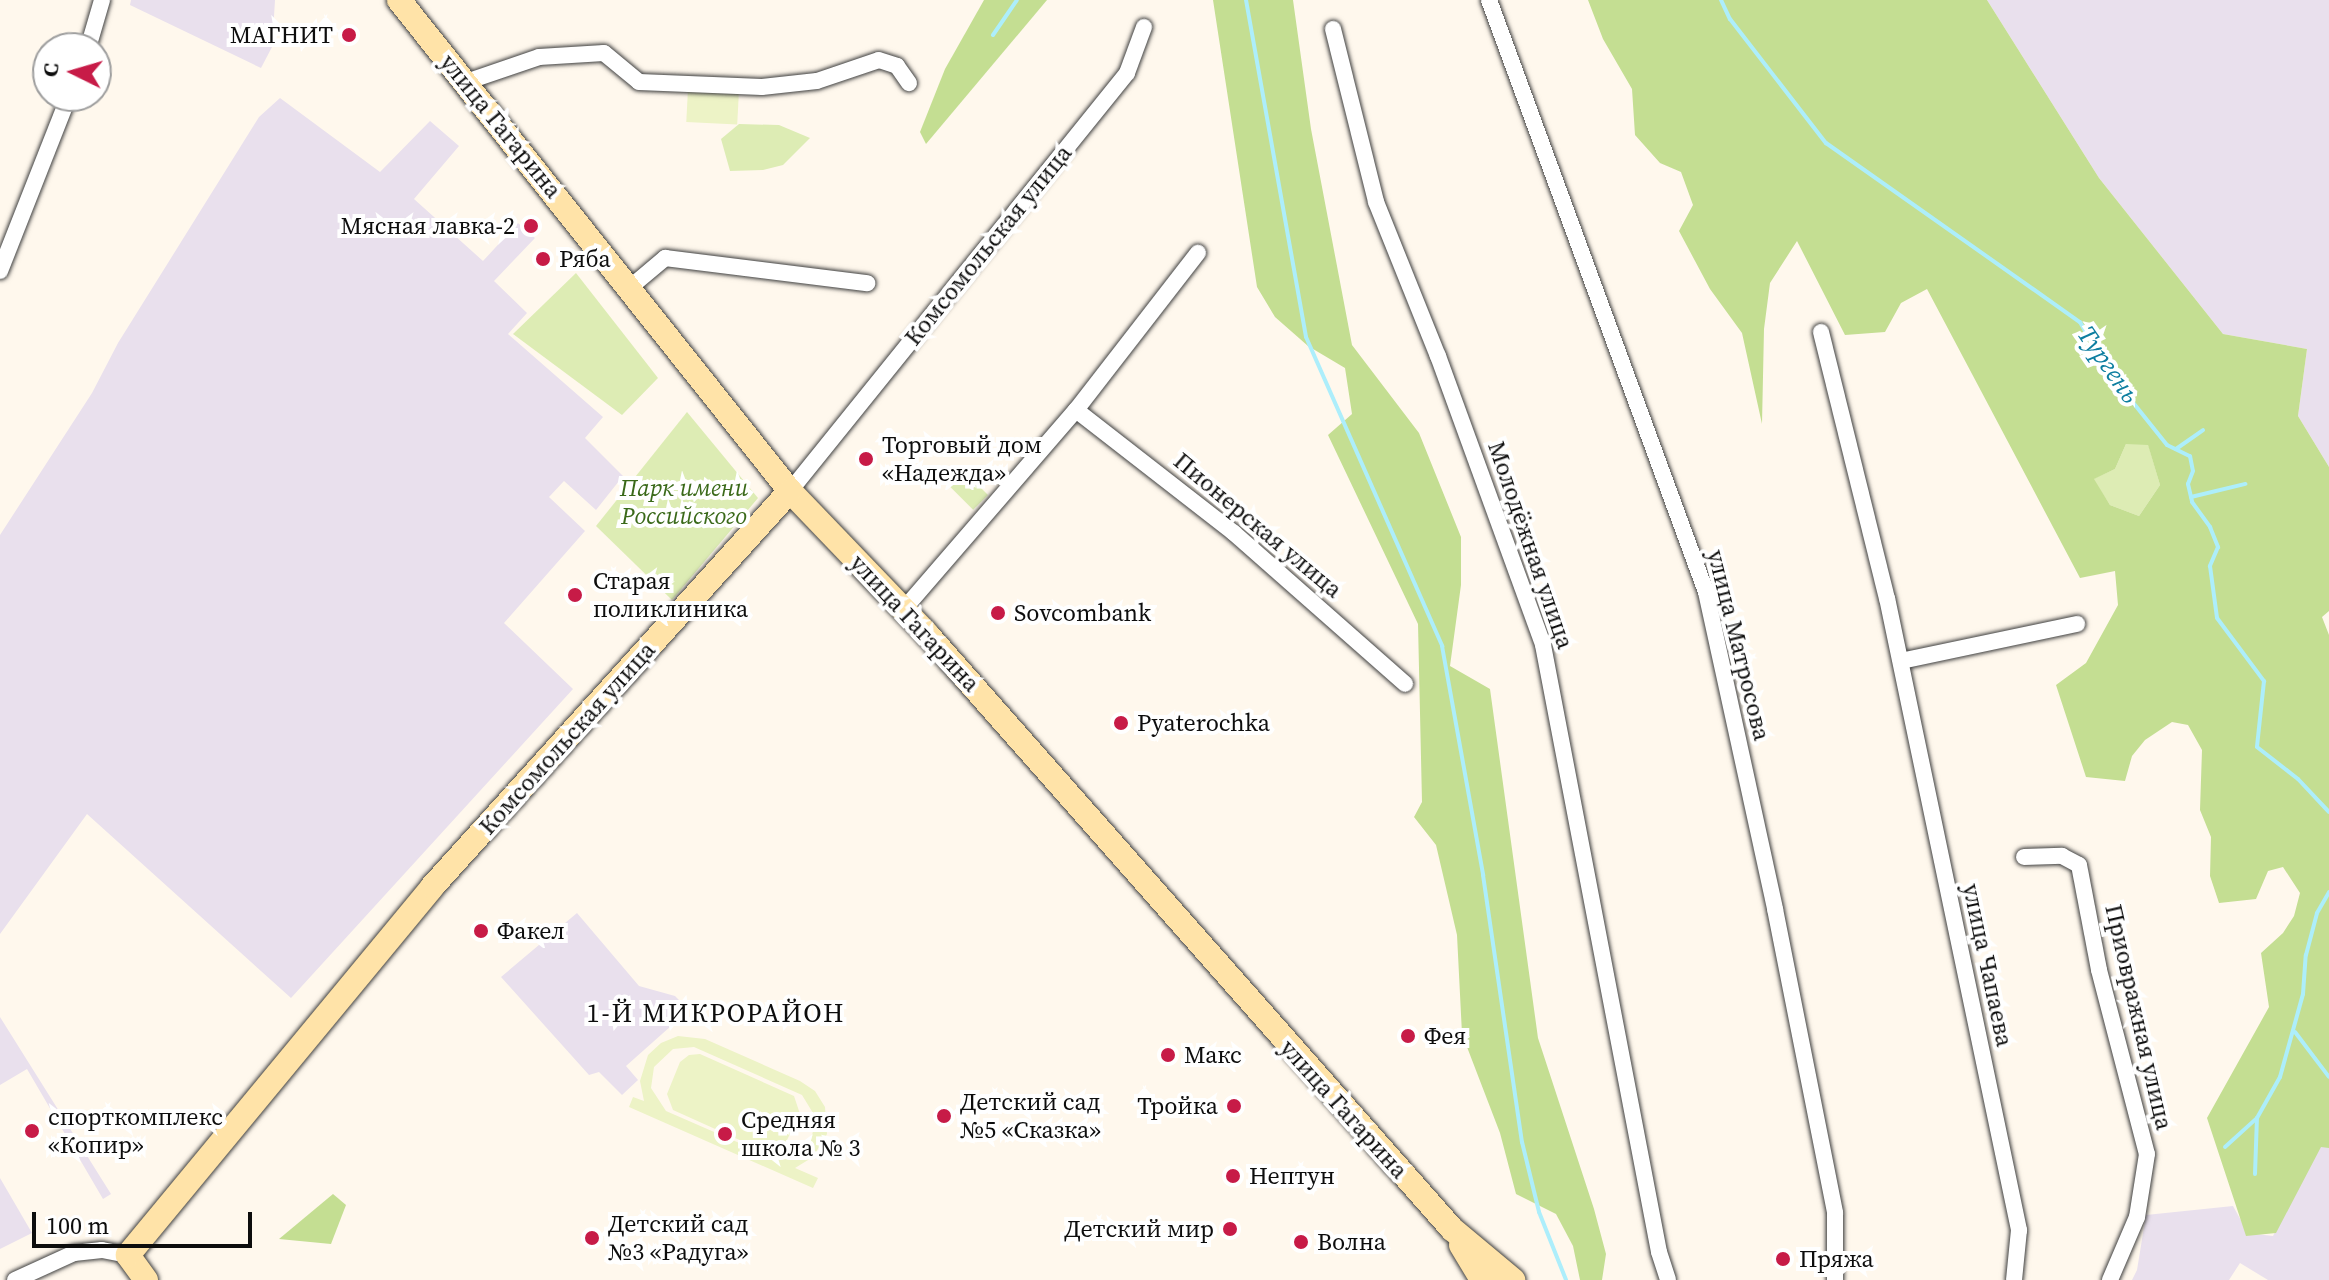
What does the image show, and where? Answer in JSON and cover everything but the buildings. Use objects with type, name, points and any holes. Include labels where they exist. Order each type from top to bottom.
[{"type":"main road","name":"улица Гагарина","points":[[399,0],[790,491],[904,609],[1452,1229],[1513,1280]]},
{"type":"main road","name":"Комсомольская улица","points":[[128,1255],[432,887],[790,491]]},
{"type":"main road","name":"улица Гагарина","points":[[1452,1229],[1482,1280]]},
{"type":"main road","points":[[128,1255],[146,1280]]},
{"type":"street","points":[[93,32],[102,0]]},
{"type":"street","name":"улица Матросова","points":[[1489,0],[1706,592],[1775,909],[1835,1213],[1835,1280]]},
{"type":"street","name":"Комсомольская улица","points":[[790,491],[1127,73],[1144,27]]},
{"type":"street","name":"Молодёжная улица","points":[[1333,29],[1376,202],[1438,356],[1543,645],[1659,1252],[1668,1280]]},
{"type":"street","points":[[466,82],[526,59],[604,53],[639,82],[762,87],[817,81],[879,60],[897,66],[909,83]]},
{"type":"street","points":[[0,271],[63,112]]},
{"type":"street","points":[[904,609],[1076,410],[1198,253]]},
{"type":"street","points":[[627,290],[665,258],[867,283]]},
{"type":"street","name":"улица Чапаева","points":[[1821,332],[1901,661],[2019,1230],[2014,1280]]},
{"type":"street","name":"Пионерская улица","points":[[1076,410],[1234,533],[1405,684]]},
{"type":"street","points":[[1901,661],[2077,624]]},
{"type":"street","name":"Приовражная улица","points":[[2024,857],[2062,856],[2079,865],[2099,970],[2147,1154],[2137,1217],[2110,1280]]},
{"type":"street","points":[[15,1280],[74,1253],[102,1250],[128,1255]]},
{"type":"shaded area","points":[[131,0],[275,0],[272,47],[261,68],[130,5]]},
{"type":"shaded area","points":[[1987,0],[2329,0],[2329,467],[2298,416],[2307,349],[2223,334],[2099,178]]},
{"type":"shaded area","points":[[280,98],[380,172],[430,121],[459,146],[414,199],[483,261],[518,223],[535,238],[494,281],[527,313],[508,334],[603,417],[585,438],[623,476],[596,510],[564,481],[549,497],[585,531],[504,623],[573,689],[291,998],[87,814],[0,934],[0,535],[92,393],[118,343],[259,117]]},
{"type":"shaded area","points":[[577,913],[639,986],[675,996],[689,1010],[626,1066],[638,1080],[622,1095],[599,1072],[589,1075],[501,977]]},
{"type":"shaded area","points":[[0,1017],[111,1194],[103,1199],[27,1069],[0,1085]]},
{"type":"shaded area","points":[[2321,1140],[2329,1141],[2329,1280],[2268,1280],[2240,1263],[2229,1280],[2132,1280],[2137,1270],[2146,1215],[2233,1206],[2248,1233],[2273,1236]]},
{"type":"shaded area","points":[[0,1178],[32,1233],[0,1249]]},
{"type":"green space","points":[[984,0],[1047,0],[926,144],[920,132],[945,69]]},
{"type":"green space","points":[[1213,0],[1293,0],[1311,129],[1352,345],[1419,433],[1461,537],[1461,585],[1450,666],[1490,689],[1538,1038],[1606,1254],[1602,1280],[1580,1280],[1573,1246],[1556,1214],[1516,1194],[1500,1133],[1462,1034],[1457,935],[1436,845],[1414,817],[1422,802],[1418,624],[1328,435],[1352,414],[1345,368],[1308,346],[1275,317],[1257,287]]},
{"type":"green space","points":[[1588,0],[1987,0],[2099,178],[2223,334],[2307,349],[2298,416],[2329,467],[2329,611],[2322,617],[2329,635],[2329,1148],[2321,1147],[2276,1233],[2246,1236],[2207,1118],[2269,1007],[2261,953],[2283,933],[2294,916],[2300,893],[2283,867],[2268,871],[2256,899],[2219,903],[2210,876],[2211,837],[2200,810],[2202,750],[2188,725],[2172,722],[2145,740],[2132,756],[2125,781],[2086,777],[2056,685],[2086,663],[2118,605],[2115,571],[2080,578],[1927,289],[1901,303],[1885,332],[1845,335],[1797,241],[1770,283],[1764,329],[1762,424],[1742,333],[1710,289],[1679,231],[1693,205],[1681,172],[1660,163],[1635,135],[1632,89],[1603,39]],"holes":[[[2126,444],[2148,445],[2160,485],[2139,516],[2110,505],[2094,479],[2115,469]]]},
{"type":"green space","points":[[688,89],[739,92],[737,125],[686,122]]},
{"type":"green space","points":[[739,124],[779,125],[810,138],[783,165],[763,170],[730,171],[721,139]]},
{"type":"green space","points":[[576,273],[658,378],[622,415],[513,334]]},
{"type":"green space","name":"Парк имени Российского","points":[[687,412],[758,498],[672,600],[596,526]]},
{"type":"green space","points":[[2126,444],[2148,444],[2160,485],[2139,516],[2110,505],[2093,479],[2115,469]]},
{"type":"green space","points":[[959,466],[988,495],[973,510],[944,481]]},
{"type":"green space","points":[[678,1036],[705,1039],[800,1081],[815,1091],[825,1107],[827,1134],[813,1157],[795,1168],[818,1178],[813,1188],[629,1107],[633,1097],[644,1101],[640,1081],[648,1055],[661,1043]],"holes":[[[694,1047],[802,1095],[816,1118],[810,1144],[794,1157],[774,1158],[666,1111],[651,1088],[654,1067],[673,1049]]]},
{"type":"green space","points":[[700,1054],[794,1096],[800,1114],[783,1148],[764,1151],[673,1110],[667,1094],[680,1062],[689,1055]]},
{"type":"green space","points":[[333,1194],[346,1205],[331,1244],[279,1239]]},
{"type":"waterway","points":[[993,35],[1017,0]]},
{"type":"waterway","points":[[1246,0],[1306,337],[1442,646],[1483,875],[1522,1142],[1539,1212],[1566,1280]]},
{"type":"waterway","name":"Тургень","points":[[1721,0],[1730,19],[1826,143],[2080,322],[2107,370],[2167,445],[2190,456],[2193,471],[2188,484],[2192,502],[2210,527],[2218,547],[2210,566],[2217,618],[2264,681],[2257,747],[2298,779],[2329,812]]},
{"type":"waterway","points":[[2176,449],[2203,430]]},
{"type":"waterway","points":[[2191,497],[2245,484]]},
{"type":"waterway","points":[[2225,1147],[2257,1118],[2280,1077],[2303,994],[2306,955],[2317,913],[2329,892]]},
{"type":"waterway","points":[[2295,1032],[2329,1077]]},
{"type":"waterway","points":[[2255,1174],[2257,1118]]},
{"type":"place","name":"МАГНИТ","points":[[349,35]]},
{"type":"place","name":"Мясная лавка-2","points":[[531,226]]},
{"type":"place","name":"Ряба","points":[[543,259]]},
{"type":"place","name":"Торговый дом «Надежда»","points":[[866,459]]},
{"type":"place","name":"Старая поликлиника","points":[[575,595]]},
{"type":"place","name":"Sovcombank","points":[[998,613]]},
{"type":"place","name":"Pyaterochka","points":[[1121,723]]},
{"type":"place","name":"Факел","points":[[481,931]]},
{"type":"place","name":"Фея","points":[[1408,1036]]},
{"type":"place","name":"Макс","points":[[1168,1055]]},
{"type":"place","name":"Тройка","points":[[1234,1106]]},
{"type":"place","name":"Детский сад №5 «Сказка»","points":[[944,1116]]},
{"type":"place","name":"спорткомплекс «Копир»","points":[[32,1131]]},
{"type":"place","name":"Средняя школа № 3","points":[[725,1134]]},
{"type":"place","name":"Нептун","points":[[1233,1176]]},
{"type":"place","name":"Детский мир","points":[[1230,1229]]},
{"type":"place","name":"Детский сад №3 «Радуга»","points":[[592,1238]]},
{"type":"place","name":"Волна","points":[[1301,1242]]},
{"type":"place","name":"Пряжа","points":[[1783,1259]]},
{"type":"district","name":"1-Й МИКРОРАЙОН","points":[[716,1014]]}]
